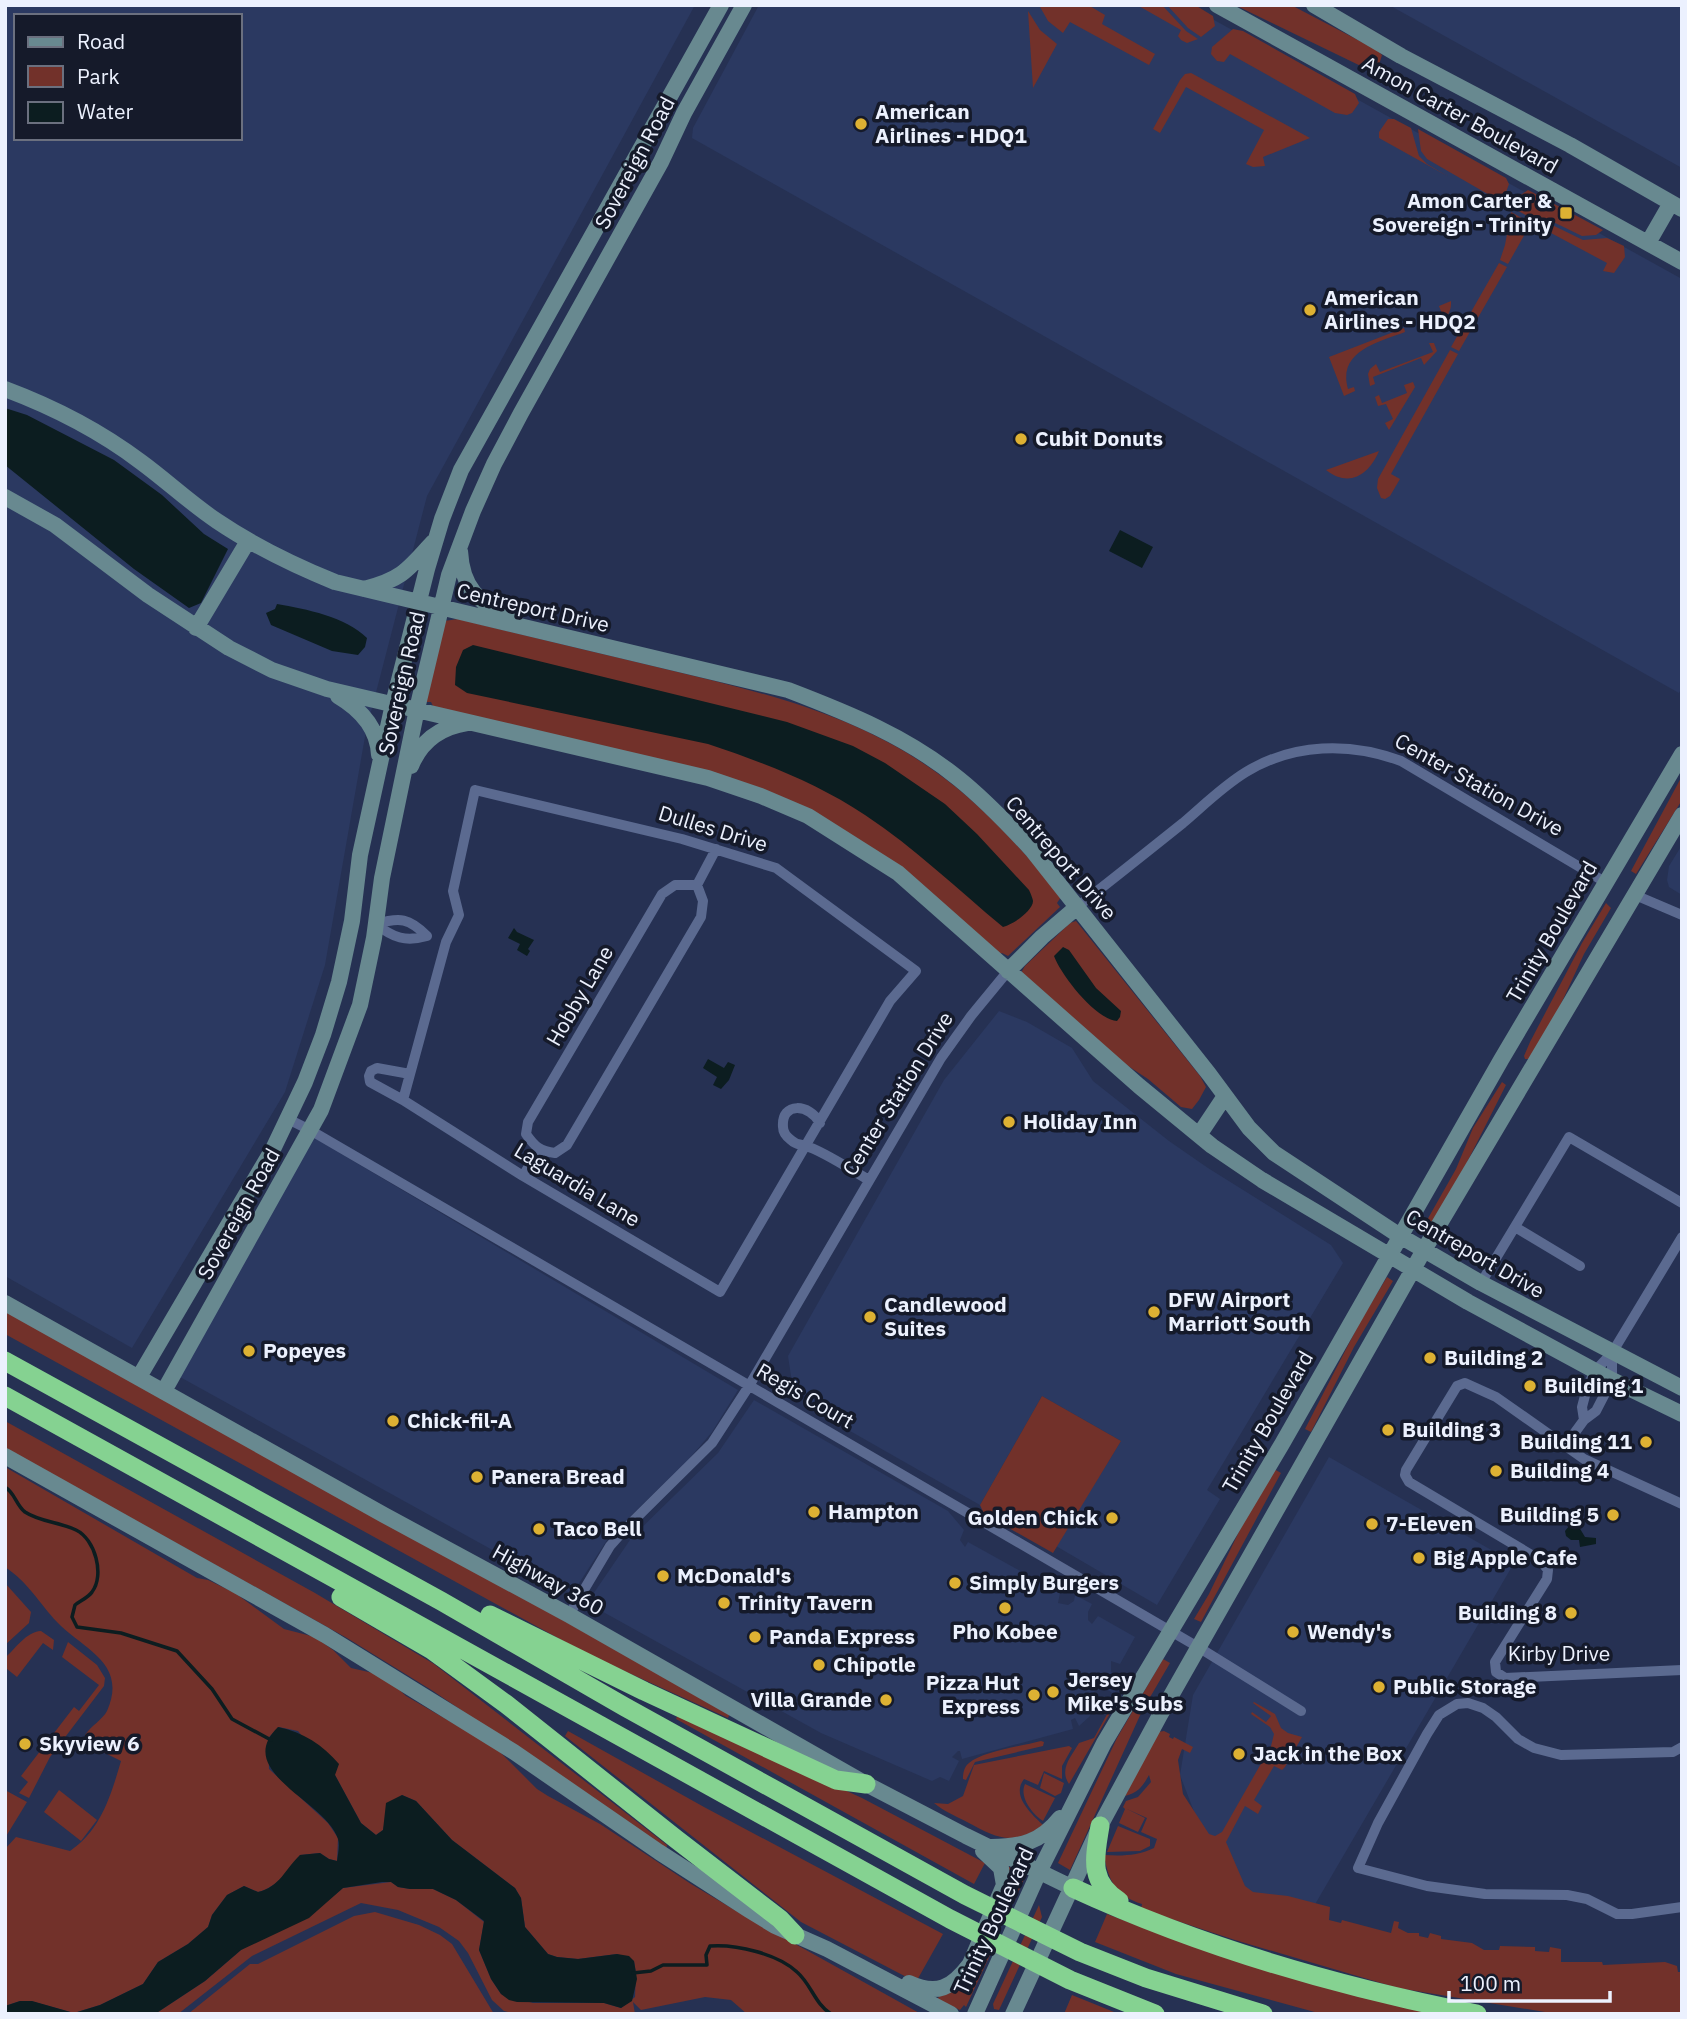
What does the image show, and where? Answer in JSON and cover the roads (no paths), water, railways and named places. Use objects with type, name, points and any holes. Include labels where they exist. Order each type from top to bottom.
[{"type":"highway","points":[[5,1361],[441,1601],[625,1707],[965,1895],[1080,1952],[1146,1978],[1263,2014]]},
{"type":"highway","points":[[5,1395],[950,1919],[1070,1980],[1155,2014]]},
{"type":"highway","points":[[316,1569],[326,1588],[432,1650],[506,1703],[779,1919],[795,1935]]},
{"type":"highway","points":[[441,1601],[459,1599],[632,1686],[836,1780],[866,1784]]},
{"type":"highway","points":[[1100,1826],[1095,1861],[1100,1883],[1115,1899],[1147,1918]]},
{"type":"highway","points":[[1073,1888],[1196,1938],[1308,1974],[1477,2014]]},
{"type":"street","name":"Sovereign Road","points":[[139,1377],[274,1147],[323,1035],[340,982],[352,921],[360,855],[393,704],[436,538],[461,470],[721,5]]},
{"type":"street","name":"Sovereign Road","points":[[164,1391],[310,1130],[335,1074],[360,1005],[417,709],[440,608],[460,546],[499,454],[661,162],[684,113],[744,5]]},
{"type":"street","name":"Amon Carter Boulevard","points":[[1217,5],[1682,262]]},
{"type":"street","name":"Amon Carter Boulevard","points":[[1314,5],[1401,56],[1570,145],[1676,206]]},
{"type":"street","points":[[1648,243],[1676,206]]},
{"type":"street","name":"Centreport Drive","points":[[5,389],[43,404],[104,438],[139,460],[214,519],[248,541],[335,582],[788,690],[841,710],[894,736],[945,768],[981,798],[1032,850],[1249,1128],[1274,1153],[1400,1236],[1481,1283],[1682,1388]]},
{"type":"street","name":"Centreport Drive","points":[[5,497],[55,525],[196,628],[272,670],[327,689],[708,778],[808,816],[898,873],[1199,1135],[1262,1180],[1413,1270],[1595,1371],[1682,1414]]},
{"type":"street","points":[[361,589],[398,578],[436,538]]},
{"type":"street","points":[[196,628],[248,541]]},
{"type":"street","points":[[460,546],[461,567],[473,592],[486,606],[531,628]]},
{"type":"street","points":[[327,689],[346,700],[366,718],[379,748],[379,769]]},
{"type":"street","points":[[396,808],[416,754],[426,741],[453,725],[471,722]]},
{"type":"street","name":"Center Station Drive","points":[[569,1615],[610,1546],[712,1443],[749,1385],[941,1058],[971,1016],[1008,971],[1042,937],[1246,772],[1283,755],[1314,748],[1375,751],[1401,761],[1605,882]]},
{"type":"street","name":"Trinity Boulevard","points":[[975,2014],[1039,1872],[1104,1743],[1282,1444],[1501,1060],[1682,754]]},
{"type":"street","name":"Dulles Drive","points":[[410,1074],[446,942],[459,915],[453,891],[475,790],[598,817],[776,868],[916,971],[891,1001],[809,1141]]},
{"type":"street","points":[[1013,2014],[1100,1826],[1198,1647],[1424,1250],[1682,815]]},
{"type":"street","points":[[523,1176],[539,1149],[555,1153],[567,1144],[574,1133],[701,916],[703,901],[697,885],[716,849]]},
{"type":"street","points":[[1605,882],[1682,915]]},
{"type":"street","name":"Hobby Lane","points":[[539,1149],[526,1134],[528,1122],[662,894],[675,885],[697,885]]},
{"type":"street","points":[[352,921],[376,924]]},
{"type":"street","points":[[1501,1060],[1527,1076]]},
{"type":"street","name":"Laguardia Lane","points":[[410,1074],[377,1069],[371,1071],[369,1076],[370,1082],[720,1292],[809,1141]]},
{"type":"street","points":[[402,1100],[410,1074]]},
{"type":"street","points":[[1199,1135],[1225,1096]]},
{"type":"street","points":[[820,1122],[805,1108],[791,1109],[786,1115],[783,1128],[786,1135],[799,1145],[809,1141],[869,1180]]},
{"type":"street","name":"Regis Court","points":[[288,1119],[1198,1647],[1301,1711]]},
{"type":"street","points":[[1481,1283],[1569,1137],[1682,1203]]},
{"type":"street","points":[[1515,1227],[1580,1266]]},
{"type":"street","points":[[1584,1420],[1582,1407],[1595,1371],[1612,1353],[1682,1237]]},
{"type":"street","name":"Highway 360","points":[[5,1303],[569,1615],[866,1784],[1073,1888]]},
{"type":"street","points":[[1565,1446],[1584,1420],[1596,1412],[1612,1380],[1612,1353]]},
{"type":"street","name":"Kirby Drive","points":[[1682,1504],[1584,1459],[1496,1397],[1465,1383],[1457,1386],[1405,1475],[1409,1482],[1540,1560],[1548,1570],[1547,1579],[1495,1662],[1496,1672],[1505,1678],[1682,1670]]},
{"type":"street","points":[[5,1456],[325,1635],[514,1752],[749,1910],[951,2014]]},
{"type":"street","points":[[1682,1747],[1673,1752],[1561,1755],[1534,1748],[1518,1739],[1483,1708],[1468,1703],[1457,1704],[1439,1715],[1427,1734],[1378,1823],[1359,1860],[1358,1868],[1427,1886],[1485,1894],[1567,1895],[1587,1899],[1617,1913],[1632,1914],[1682,1907]]},
{"type":"street","points":[[988,1846],[1020,1845],[1042,1838],[1075,1800]]},
{"type":"street","points":[[867,1971],[890,1974],[928,1991],[947,1987],[970,1964],[1002,1894],[1004,1877],[997,1862],[966,1836]]},
{"type":"street","points":[[917,1997],[929,2014]]},
{"type":"water","points":[[5,408],[27,415],[114,460],[162,495],[204,534],[228,549],[201,603],[189,608],[134,569],[5,465]]},
{"type":"water","points":[[1120,530],[1153,547],[1142,568],[1109,551]]},
{"type":"water","points":[[277,604],[337,619],[367,638],[365,647],[358,655],[332,651],[271,625],[266,613],[275,609]]},
{"type":"water","points":[[473,645],[787,722],[853,746],[885,763],[945,804],[1029,890],[1032,905],[1021,917],[1003,927],[919,855],[865,815],[808,783],[749,758],[708,744],[467,693],[455,685],[456,667],[463,650]]},
{"type":"water","points":[[514,928],[534,940],[527,956],[517,950],[520,944],[508,938]]},
{"type":"water","points":[[1063,947],[1069,950],[1096,988],[1121,1011],[1117,1021],[1089,1005],[1071,984],[1054,956]]},
{"type":"water","points":[[708,1059],[724,1068],[728,1062],[735,1065],[729,1080],[721,1089],[713,1085],[717,1077],[703,1068]]},
{"type":"water","points":[[1570,1525],[1579,1527],[1585,1537],[1596,1538],[1596,1544],[1580,1547],[1579,1540],[1571,1540],[1566,1536],[1565,1531]]},
{"type":"water","points":[[278,1727],[304,1736],[333,1757],[339,1764],[335,1775],[361,1823],[376,1835],[383,1830],[386,1803],[402,1795],[416,1801],[452,1840],[515,1888],[521,1898],[525,1927],[548,1954],[578,1959],[617,1954],[629,1956],[634,1961],[637,1979],[632,2001],[621,2008],[604,2003],[509,2000],[501,1994],[491,1979],[479,1950],[484,1921],[456,1900],[433,1889],[410,1889],[398,1887],[391,1882],[382,1882],[343,1888],[309,1918],[241,1950],[205,1981],[155,2014],[5,2014],[5,2006],[20,2001],[32,2001],[74,2013],[100,2005],[143,1984],[158,1962],[188,1944],[208,1927],[212,1915],[227,1895],[244,1886],[258,1892],[266,1890],[277,1882],[300,1855],[320,1853],[337,1861],[339,1841],[330,1825],[286,1786],[266,1758],[267,1743]]},
{"type":"waterway","points":[[5,1487],[25,1512],[76,1530],[93,1549],[98,1576],[91,1594],[75,1605],[72,1617],[77,1627],[121,1633],[177,1651],[212,1689],[232,1719],[271,1740]]},
{"type":"waterway","points":[[633,1973],[651,1971],[663,1965],[707,1965],[706,1955],[710,1946],[744,1949],[768,1955],[789,1966],[802,1977],[821,2005],[831,2014]]},
{"type":"place","name":"American Airlines - HDQ1","points":[[861,124]]},
{"type":"place","name":"Amon Carter & Sovereign - Trinity","points":[[1566,213]]},
{"type":"place","name":"American Airlines - HDQ2","points":[[1310,310]]},
{"type":"place","name":"Cubit Donuts","points":[[1021,439]]},
{"type":"place","name":"Holiday Inn","points":[[1009,1122]]},
{"type":"place","name":"DFW Airport Marriott South","points":[[1154,1312]]},
{"type":"place","name":"Candlewood Suites","points":[[870,1317]]},
{"type":"place","name":"Popeyes","points":[[249,1351]]},
{"type":"place","name":"Building 2","points":[[1430,1358]]},
{"type":"place","name":"Building 1","points":[[1530,1386]]},
{"type":"place","name":"Chick-fil-A","points":[[393,1421]]},
{"type":"place","name":"Building 3","points":[[1388,1430]]},
{"type":"place","name":"Building 11","points":[[1646,1442]]},
{"type":"place","name":"Building 4","points":[[1496,1471]]},
{"type":"place","name":"Panera Bread","points":[[477,1477]]},
{"type":"place","name":"Hampton","points":[[814,1512]]},
{"type":"place","name":"Building 5","points":[[1613,1515]]},
{"type":"place","name":"Golden Chick","points":[[1112,1518]]},
{"type":"place","name":"7-Eleven","points":[[1372,1524]]},
{"type":"place","name":"Taco Bell","points":[[539,1529]]},
{"type":"place","name":"Big Apple Cafe","points":[[1419,1558]]},
{"type":"place","name":"McDonald's","points":[[663,1576]]},
{"type":"place","name":"Simply Burgers","points":[[955,1583]]},
{"type":"place","name":"Trinity Tavern","points":[[724,1603]]},
{"type":"place","name":"Pho Kobee","points":[[1005,1608]]},
{"type":"place","name":"Building 8","points":[[1571,1613]]},
{"type":"place","name":"Wendy's","points":[[1293,1632]]},
{"type":"place","name":"Panda Express","points":[[755,1637]]},
{"type":"place","name":"Chipotle","points":[[819,1665]]},
{"type":"place","name":"Public Storage","points":[[1379,1687]]},
{"type":"place","name":"Jersey Mike's Subs","points":[[1053,1692]]},
{"type":"place","name":"Pizza Hut Express","points":[[1034,1695]]},
{"type":"place","name":"Villa Grande","points":[[886,1700]]},
{"type":"place","name":"Skyview 6","points":[[25,1744]]},
{"type":"place","name":"Jack in the Box","points":[[1239,1754]]}]
